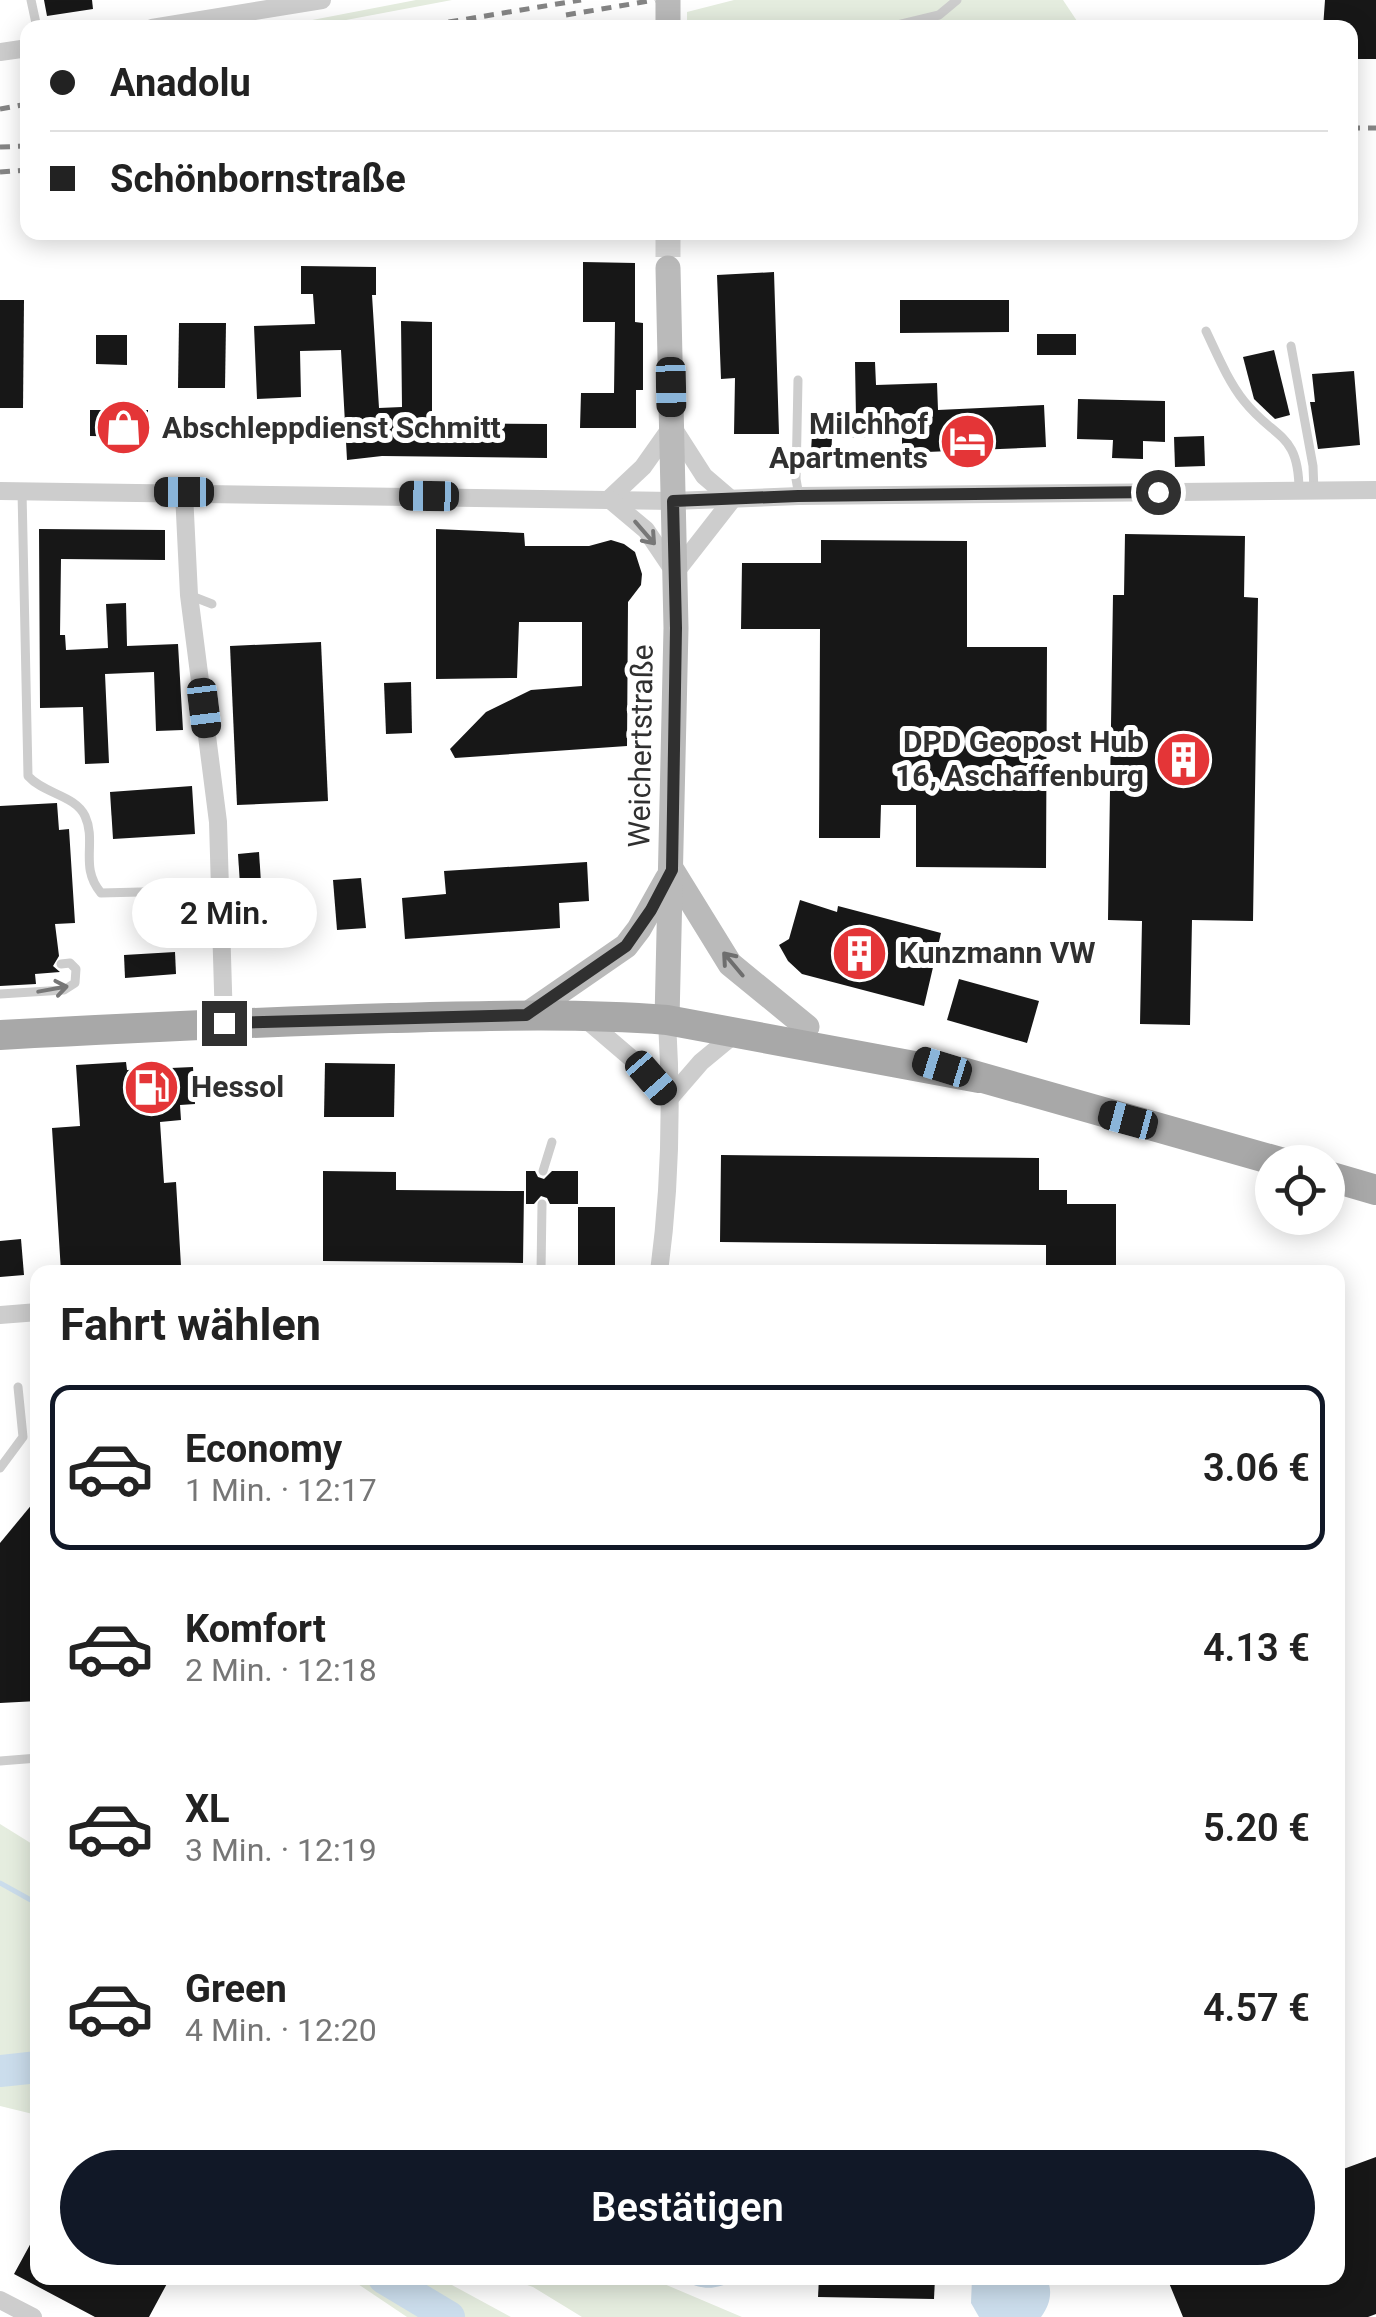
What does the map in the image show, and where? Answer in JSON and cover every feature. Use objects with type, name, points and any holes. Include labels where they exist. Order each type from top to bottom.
[{"type":"main road","name":"Weichertstraße","points":[[667,1020],[674,573],[668,268]]},
{"type":"main road","points":[[526,1015],[626,946],[672,870]]},
{"type":"main road","points":[[672,870],[730,964],[807,1027]]},
{"type":"main road","points":[[667,1020],[714,1012],[807,1027],[1255,1155]]},
{"type":"main road","points":[[0,1035],[224,1023],[580,1016],[667,1020],[980,1078]]},
{"type":"street","points":[[189,20],[255,6],[322,0]]},
{"type":"street","points":[[609,500],[644,467],[672,426],[704,476],[732,500]]},
{"type":"street","points":[[0,490],[673,501],[798,496],[1376,490]]},
{"type":"street","points":[[184,492],[189,595],[218,822],[224,1023]]},
{"type":"street","points":[[609,500],[646,530],[674,573],[732,500]]},
{"type":"street","points":[[580,1016],[632,1058],[669,1099],[701,1062],[736,1032]]},
{"type":"street","name":"Weichertstraße","points":[[660,1265],[669,1099],[667,1020]]},
{"type":"street","points":[[0,1315],[30,1313]]},
{"type":"street","points":[[0,2300],[33,2317]]},
{"type":"lane","points":[[921,20],[939,16],[957,0]]},
{"type":"lane","points":[[1206,331],[1244,402],[1282,434],[1299,462],[1306,492]]},
{"type":"lane","points":[[1292,346],[1306,492]]},
{"type":"lane","points":[[798,380],[798,496]]},
{"type":"lane","points":[[22,491],[28,776],[36,785],[76,803],[87,819],[91,881],[101,893],[219,890]]},
{"type":"lane","points":[[189,595],[212,604]]},
{"type":"lane","points":[[0,994],[64,990],[74,983],[76,969],[70,963],[61,964]]},
{"type":"lane","points":[[543,1171],[552,1142]]},
{"type":"lane","points":[[541,1265],[542,1204]]},
{"type":"lane","points":[[0,1468],[23,1437],[18,1387]]},
{"type":"lane","points":[[0,1761],[30,1759]]},
{"type":"shaded area","points":[[416,0],[452,0],[346,20],[312,20]]},
{"type":"shaded area","points":[[734,0],[1063,0],[1076,20],[687,20],[687,12]]},
{"type":"shaded area","points":[[0,1824],[30,1843],[30,2113],[0,2106]]},
{"type":"shaded area","points":[[359,2285],[452,2285],[511,2317],[407,2317]]},
{"type":"shaded area","points":[[527,2285],[667,2285],[742,2317],[582,2317]]},
{"type":"water","points":[[972,2285],[1050,2288],[1041,2317],[979,2317],[971,2303]]},
{"type":"building","points":[[44,0],[92,0],[93,9],[47,16]]},
{"type":"building","points":[[1325,0],[1376,0],[1376,59],[1358,59],[1358,20],[1324,20]]},
{"type":"building","points":[[583,262],[635,263],[635,322],[643,323],[643,390],[636,390],[636,428],[580,428],[581,393],[614,393],[615,322],[583,322]]},
{"type":"building","points":[[301,266],[376,267],[376,295],[372,295],[379,408],[402,407],[401,321],[432,322],[432,423],[547,424],[547,458],[382,456],[347,460],[341,350],[300,351],[301,397],[257,399],[254,326],[315,324],[313,294],[301,294]]},
{"type":"building","points":[[774,272],[779,434],[734,434],[735,378],[721,379],[717,275]]},
{"type":"building","points":[[0,300],[24,300],[23,408],[0,408]]},
{"type":"building","points":[[900,300],[1009,300],[1009,332],[900,333]]},
{"type":"building","points":[[179,323],[226,323],[225,388],[178,388]]},
{"type":"building","points":[[1037,334],[1076,334],[1076,355],[1037,355]]},
{"type":"building","points":[[96,335],[127,335],[127,365],[96,364]]},
{"type":"building","points":[[1274,350],[1290,415],[1275,419],[1254,399],[1243,357]]},
{"type":"building","points":[[855,362],[875,362],[876,385],[937,383],[938,410],[1044,405],[1046,447],[902,453],[902,437],[841,438],[841,418],[856,418]]},
{"type":"building","points":[[1354,371],[1360,445],[1318,449],[1310,402],[1315,402],[1312,374]]},
{"type":"building","points":[[1078,399],[1165,401],[1165,442],[1143,441],[1143,459],[1112,458],[1113,440],[1077,439]]},
{"type":"building","points":[[90,410],[148,410],[148,437],[90,436]]},
{"type":"building","points":[[812,434],[832,435],[831,470],[810,470]]},
{"type":"building","points":[[1204,436],[1205,466],[1175,467],[1174,437]]},
{"type":"building","points":[[39,529],[165,530],[165,560],[61,559],[60,635],[65,635],[66,650],[108,648],[106,604],[126,603],[127,646],[178,644],[183,730],[156,731],[154,672],[105,674],[109,763],[85,764],[83,707],[40,708]]},
{"type":"building","points":[[436,529],[524,533],[525,546],[589,546],[611,540],[635,552],[642,574],[641,585],[628,602],[627,746],[455,758],[450,749],[486,712],[531,690],[582,686],[582,622],[519,622],[517,678],[436,679]]},
{"type":"building","name":"DPD Geopost Hub 16, Aschaffenburg","points":[[1125,534],[1245,536],[1244,597],[1258,598],[1253,921],[1192,920],[1190,1025],[1140,1024],[1142,921],[1108,920],[1113,595],[1124,595]]},
{"type":"building","points":[[821,540],[967,541],[967,647],[1047,647],[1046,868],[916,867],[916,805],[881,805],[880,838],[819,838],[820,629],[741,629],[742,563],[821,563]]},
{"type":"building","points":[[321,642],[328,801],[237,805],[230,646]]},
{"type":"building","points":[[411,682],[412,733],[386,734],[384,683]]},
{"type":"building","points":[[192,786],[195,834],[113,839],[110,792]]},
{"type":"building","points":[[57,803],[59,830],[69,829],[75,923],[55,924],[59,956],[53,966],[60,972],[35,974],[36,984],[0,986],[0,806]]},
{"type":"building","points":[[259,852],[262,898],[241,900],[238,854]]},
{"type":"building","points":[[587,862],[589,901],[559,903],[560,928],[405,939],[402,898],[446,894],[444,871]]},
{"type":"building","points":[[361,878],[366,928],[337,930],[333,880]]},
{"type":"building","name":"Kunzmann VW","points":[[800,900],[837,912],[838,906],[941,933],[924,1006],[802,974],[779,945],[789,939]]},
{"type":"building","points":[[175,952],[176,974],[125,978],[124,955]]},
{"type":"building","points":[[959,979],[1039,1001],[1027,1043],[947,1020]]},
{"type":"building","points":[[126,1062],[127,1070],[193,1067],[195,1104],[180,1105],[181,1120],[160,1122],[164,1183],[176,1182],[181,1265],[61,1265],[52,1128],[80,1126],[76,1065]]},
{"type":"building","points":[[325,1063],[395,1064],[394,1117],[324,1117]]},
{"type":"building","points":[[721,1155],[1039,1158],[1039,1190],[1067,1190],[1067,1204],[1116,1204],[1116,1265],[1046,1265],[1046,1245],[720,1242]]},
{"type":"building","points":[[323,1171],[396,1172],[396,1190],[524,1191],[523,1263],[323,1261]]},
{"type":"building","points":[[526,1171],[535,1171],[544,1179],[552,1171],[578,1171],[578,1204],[550,1204],[541,1196],[534,1204],[526,1204]]},
{"type":"building","points":[[578,1207],[615,1207],[615,1265],[578,1265]]},
{"type":"building","points":[[21,1239],[24,1275],[0,1277],[0,1241]]},
{"type":"building","points":[[30,1507],[30,1701],[0,1703],[0,1543]]},
{"type":"building","points":[[1376,2157],[1376,2314],[1183,2317],[1170,2285],[1345,2285],[1345,2168]]},
{"type":"building","points":[[30,2245],[30,2282],[14,2274]]},
{"type":"building","points":[[35,2285],[166,2285],[149,2317],[95,2317]]},
{"type":"building","points":[[819,2285],[935,2285],[934,2299],[818,2297]]},
{"type":"waterway","points":[[0,1883],[30,1900]]},
{"type":"waterway","points":[[0,2071],[30,2068]]},
{"type":"waterway","points":[[396,2285],[449,2317]]},
{"type":"tunnel","points":[[668,240],[668,268]]},
{"type":"railway","points":[[461,20],[581,0]]},
{"type":"railway","points":[[566,15],[655,0]]},
{"type":"railway","points":[[0,109],[20,105]]},
{"type":"railway","points":[[1358,128],[1376,128]]},
{"type":"railway","points":[[0,147],[20,146]]},
{"type":"railway","points":[[0,172],[20,171]]},
{"type":"place","name":"Abschleppdienst Schmitt","points":[[123,428]]},
{"type":"place","name":"Milchhof Apartments","points":[[967,441]]},
{"type":"place","name":"DPD Geopost Hub 16, Aschaffenburg","points":[[1183,759]]},
{"type":"place","name":"Kunzmann VW","points":[[860,953]]},
{"type":"place","name":"Hessol","points":[[152,1087]]},
{"type":"route","points":[[224,1023],[526,1015],[626,946],[672,870],[676,628],[673,501],[1158,492]]}]
